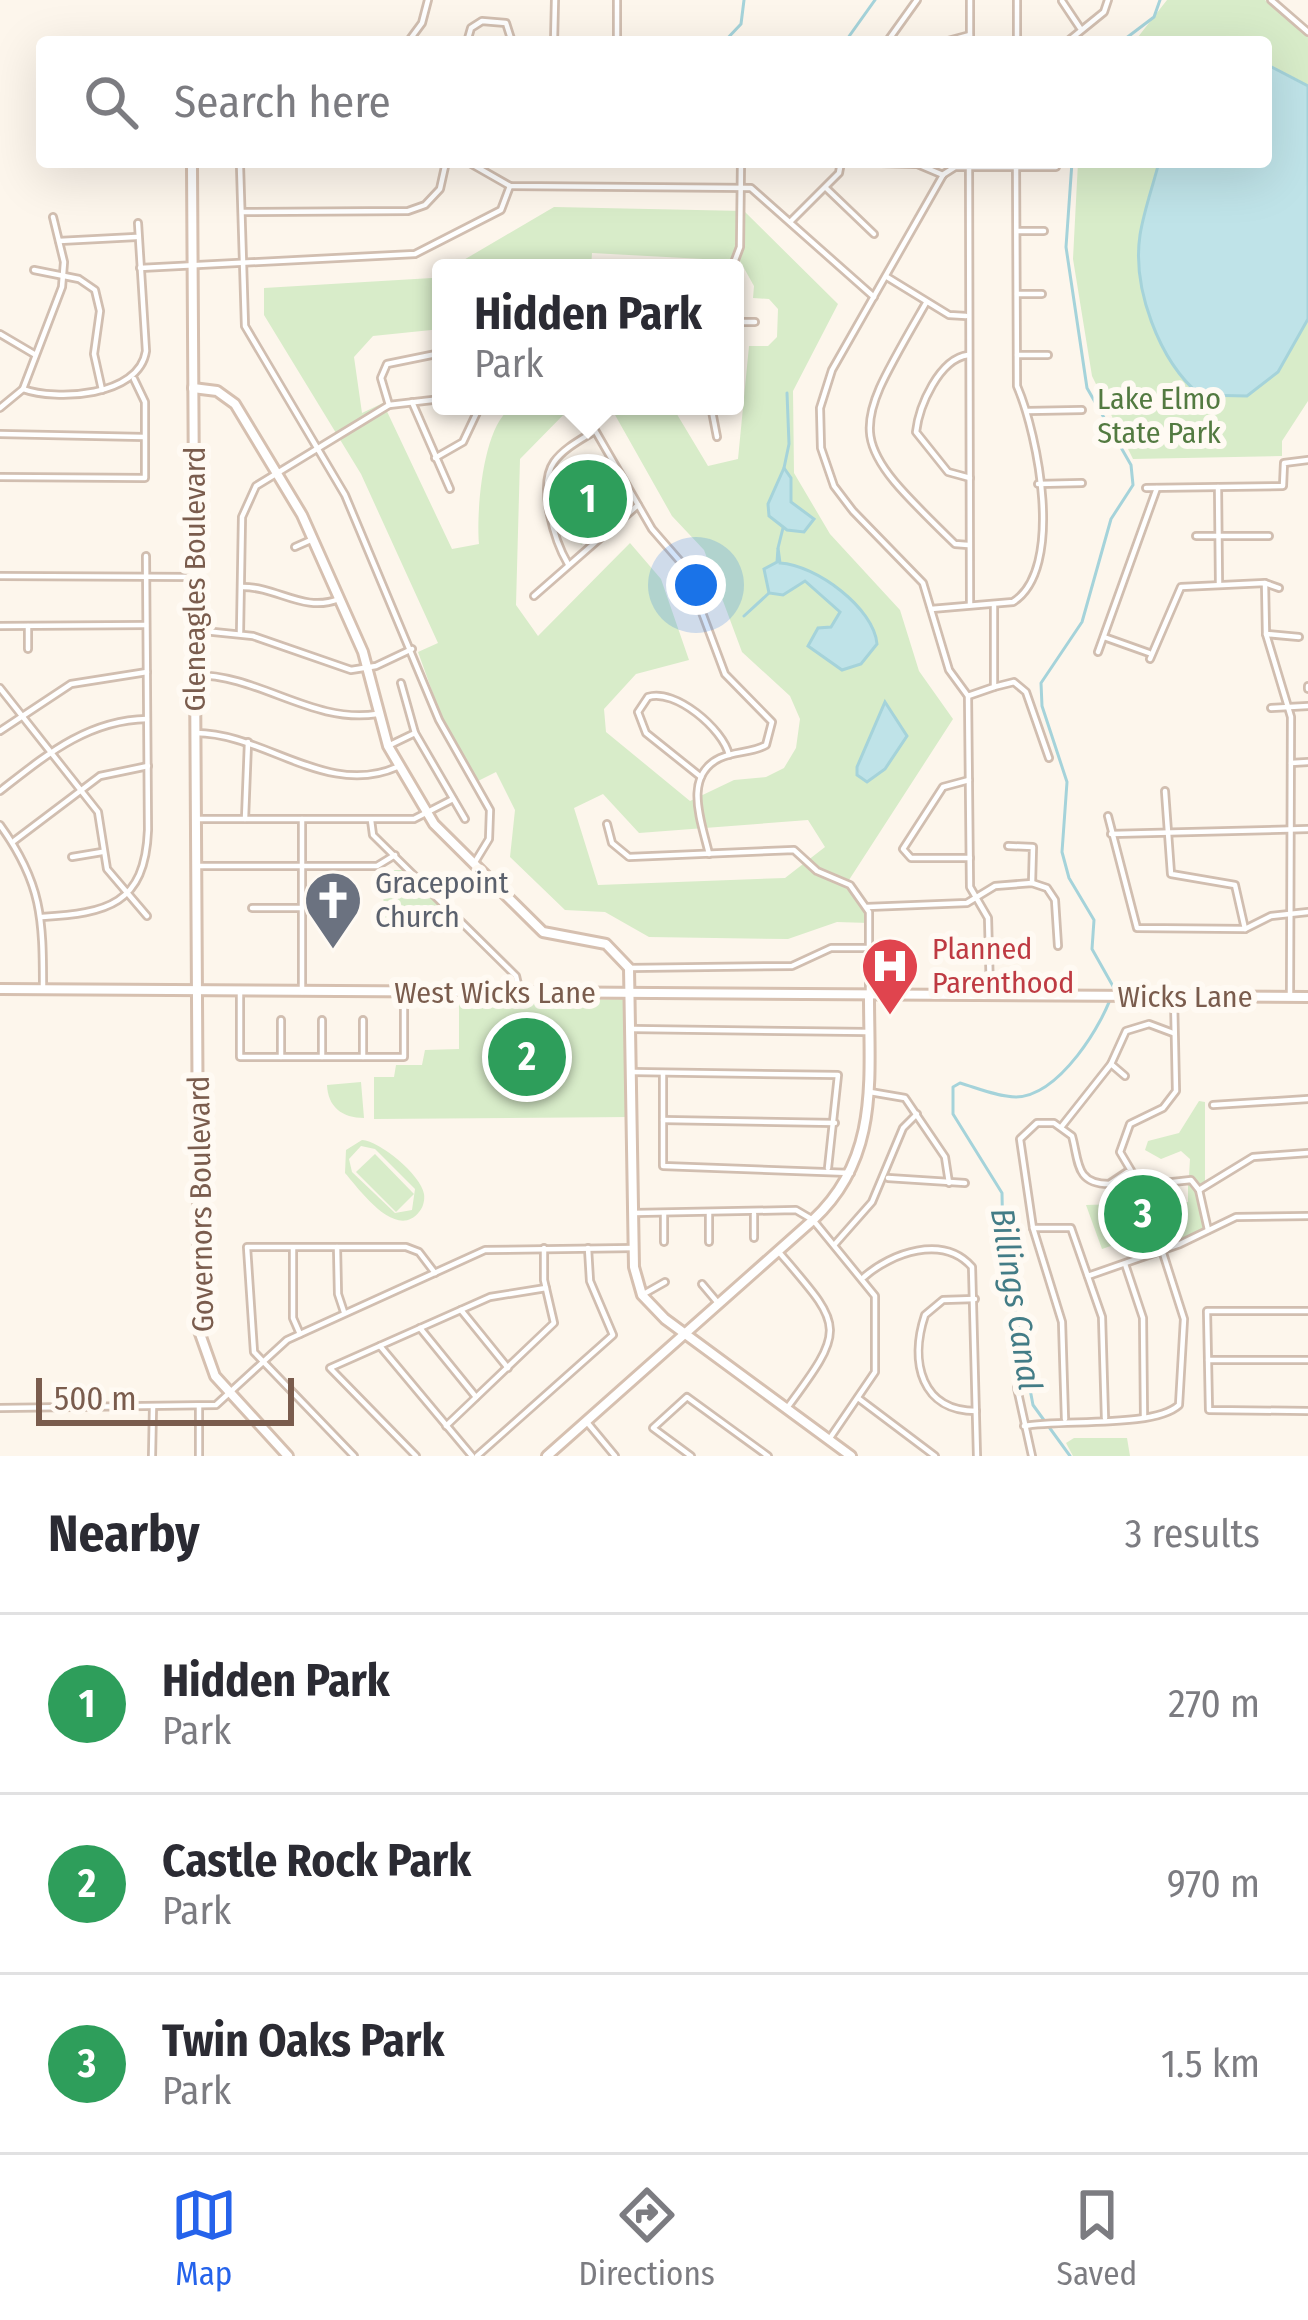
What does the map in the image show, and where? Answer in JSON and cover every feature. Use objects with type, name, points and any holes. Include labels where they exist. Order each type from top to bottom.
[{"type":"street","points":[[412,36],[422,23],[428,0]]},
{"type":"street","points":[[554,36],[555,0]]},
{"type":"street","points":[[617,0],[617,36]]},
{"type":"street","points":[[890,36],[917,0]]},
{"type":"street","points":[[970,0],[970,36]]},
{"type":"street","points":[[1017,0],[1017,36]]},
{"type":"street","points":[[1073,36],[1104,12],[1108,0]]},
{"type":"street","points":[[1271,0],[1308,32]]},
{"type":"street","points":[[1062,2],[1080,28]]},
{"type":"street","points":[[469,36],[476,22],[501,21],[512,36]]},
{"type":"street","name":"Gleneagles Boulevard","points":[[192,168],[197,992]]},
{"type":"street","points":[[240,168],[244,326],[345,495],[413,648],[439,720],[490,810],[489,839],[473,864]]},
{"type":"street","points":[[241,212],[414,210],[440,189],[445,168]]},
{"type":"street","points":[[477,168],[493,181],[510,185],[740,186],[760,192],[874,297]]},
{"type":"street","points":[[735,259],[740,247],[742,168]]},
{"type":"street","points":[[790,222],[826,188],[839,168]]},
{"type":"street","points":[[883,174],[886,168]]},
{"type":"street","points":[[931,168],[944,175]]},
{"type":"street","points":[[960,168],[944,175],[832,370],[820,408],[821,448],[835,486],[923,583],[950,670],[968,696],[970,887],[988,918],[990,998]]},
{"type":"street","points":[[969,168],[970,604]]},
{"type":"street","points":[[931,608],[994,605],[1027,593],[1037,577],[1043,551],[1028,411],[1017,386],[1016,168]]},
{"type":"street","points":[[140,268],[430,250],[502,210],[510,185]]},
{"type":"street","points":[[826,188],[874,234]]},
{"type":"street","points":[[2,404],[23,388],[64,277],[53,217]]},
{"type":"street","points":[[23,388],[102,391],[133,379],[146,351],[138,223]]},
{"type":"street","points":[[1018,230],[1044,231]]},
{"type":"street","points":[[59,241],[136,237]]},
{"type":"street","points":[[956,261],[968,261]]},
{"type":"street","points":[[34,270],[84,281],[99,297],[94,346],[102,391]]},
{"type":"street","points":[[886,277],[949,315],[968,316]]},
{"type":"street","points":[[1016,294],[1042,294]]},
{"type":"street","points":[[926,304],[878,386],[870,410],[870,438],[889,479],[956,544],[969,545]]},
{"type":"street","points":[[744,322],[754,322]]},
{"type":"street","points":[[0,334],[34,354]]},
{"type":"street","points":[[388,406],[381,379],[387,364],[432,355]]},
{"type":"street","points":[[1016,355],[1048,355]]},
{"type":"street","points":[[968,356],[946,365],[918,416],[916,432],[948,472],[970,478]]},
{"type":"street","points":[[0,477],[146,478],[145,402],[133,379]]},
{"type":"street","points":[[193,388],[217,391],[235,404],[313,538],[367,667],[388,746],[427,814],[543,932],[598,940],[615,950],[629,968],[634,1248],[642,1295],[684,1334],[845,1454]]},
{"type":"street","points":[[241,632],[244,506],[256,486],[388,406],[432,400]]},
{"type":"street","points":[[412,402],[450,489]]},
{"type":"street","points":[[1028,411],[1082,410]]},
{"type":"street","points":[[435,458],[463,442],[476,415]]},
{"type":"street","points":[[586,415],[638,506],[685,567],[725,674],[766,709],[772,722],[766,745],[712,762],[701,777],[697,801],[709,854]]},
{"type":"street","points":[[713,415],[717,437]]},
{"type":"street","points":[[568,564],[551,536],[550,473],[554,462],[595,431]]},
{"type":"street","points":[[0,434],[146,437]]},
{"type":"street","points":[[1146,488],[1282,486],[1284,463],[1308,460]]},
{"type":"street","points":[[1038,484],[1082,483]]},
{"type":"street","points":[[1097,652],[1157,488]]},
{"type":"street","points":[[1218,488],[1219,583]]},
{"type":"street","points":[[534,596],[638,506]]},
{"type":"street","points":[[1196,536],[1269,536]]},
{"type":"street","points":[[295,547],[313,538]]},
{"type":"street","points":[[42,917],[92,914],[126,894],[147,857],[146,556]]},
{"type":"street","points":[[0,576],[195,577]]},
{"type":"street","points":[[1104,637],[1151,657],[1176,591],[1186,584],[1265,584],[1279,589]]},
{"type":"street","points":[[1265,584],[1266,634],[1287,707],[1291,763],[1290,997]]},
{"type":"street","points":[[243,587],[266,589],[308,604],[339,598]]},
{"type":"street","points":[[994,605],[994,687]]},
{"type":"street","points":[[0,626],[146,626]]},
{"type":"street","points":[[28,626],[28,649]]},
{"type":"street","points":[[194,630],[241,632],[344,669],[367,667],[413,648]]},
{"type":"street","points":[[1266,634],[1299,637]]},
{"type":"street","points":[[0,731],[86,679],[147,672]]},
{"type":"street","points":[[195,675],[242,682],[332,715],[376,714]]},
{"type":"street","points":[[968,696],[1013,682],[1026,692],[1049,758]]},
{"type":"street","points":[[401,683],[415,733],[465,819]]},
{"type":"street","points":[[0,688],[98,812],[110,876],[147,916]]},
{"type":"street","points":[[701,777],[642,729],[638,712],[646,699],[658,694],[675,698],[723,738],[729,755]]},
{"type":"street","points":[[1271,708],[1308,706]]},
{"type":"street","points":[[0,791],[51,751],[112,721],[147,719]]},
{"type":"street","points":[[196,733],[228,734],[324,773],[382,773],[398,766]]},
{"type":"street","points":[[388,746],[415,733]]},
{"type":"street","points":[[245,819],[248,742]]},
{"type":"street","points":[[1291,763],[1308,762]]},
{"type":"street","points":[[13,842],[100,776],[148,766]]},
{"type":"street","points":[[969,780],[943,787],[903,849],[911,858],[970,858]]},
{"type":"street","points":[[1165,791],[1171,874],[1235,886],[1245,929]]},
{"type":"street","points":[[196,819],[371,820],[427,814],[453,799]]},
{"type":"street","points":[[1108,816],[1137,928],[1245,929],[1292,912],[1308,912]]},
{"type":"street","points":[[302,819],[302,992]]},
{"type":"street","points":[[371,820],[373,835],[516,976],[520,993]]},
{"type":"street","points":[[548,1456],[813,1220],[851,1173],[867,1130],[870,948],[867,907],[850,885],[817,871],[794,850],[629,857],[612,843],[607,824]]},
{"type":"street","points":[[0,825],[35,883],[42,917],[43,988]]},
{"type":"street","points":[[1111,834],[1165,829],[1308,830]]},
{"type":"street","points":[[1008,847],[1033,847],[1032,884]]},
{"type":"street","points":[[72,857],[102,852]]},
{"type":"street","points":[[196,866],[377,866],[394,855]]},
{"type":"street","points":[[867,907],[967,903],[995,886],[1032,884],[1047,888],[1055,900],[1058,946]]},
{"type":"street","points":[[252,908],[301,908]]},
{"type":"street","points":[[629,968],[646,964],[792,966],[832,948],[870,948]]},
{"type":"street","name":"West Wicks Lane","points":[[0,988],[990,998]]},
{"type":"street","name":"Governors Boulevard","points":[[197,992],[200,1331],[206,1358],[229,1396],[288,1456]]},
{"type":"street","points":[[240,992],[240,1057],[404,1057],[404,993]]},
{"type":"street","points":[[1174,997],[1176,1091],[1163,1108],[1137,1119],[1125,1132],[1120,1152],[1127,1172],[1154,1184],[1186,1178],[1199,1190],[1208,1230]]},
{"type":"street","name":"Wicks Lane","points":[[990,998],[1308,997]]},
{"type":"street","points":[[281,1020],[281,1057]]},
{"type":"street","points":[[322,1020],[322,1057]]},
{"type":"street","points":[[363,1020],[363,1057]]},
{"type":"street","points":[[1062,1126],[1111,1064],[1120,1041],[1133,1027],[1149,1024],[1173,1033]]},
{"type":"street","points":[[633,1029],[869,1032]]},
{"type":"street","points":[[1111,1064],[1125,1076]]},
{"type":"street","points":[[633,1072],[838,1075],[828,1168]]},
{"type":"street","points":[[663,1072],[664,1166],[828,1168],[851,1173]]},
{"type":"street","points":[[870,1092],[900,1095],[921,1116],[948,1162],[949,1183]]},
{"type":"street","points":[[1213,1105],[1308,1099]]},
{"type":"street","points":[[835,1244],[865,1213],[886,1178],[903,1128],[921,1116]]},
{"type":"street","points":[[663,1120],[836,1123]]},
{"type":"street","points":[[1065,1419],[1062,1322],[1033,1228],[1020,1139],[1037,1123],[1062,1126],[1072,1136],[1077,1168],[1090,1181],[1108,1184],[1127,1172]]},
{"type":"street","points":[[1199,1190],[1252,1157],[1308,1153]]},
{"type":"street","points":[[886,1178],[965,1183]]},
{"type":"street","points":[[634,1213],[754,1214],[789,1208],[813,1220],[864,1277],[875,1296],[875,1372],[829,1439]]},
{"type":"street","points":[[664,1214],[664,1242]]},
{"type":"street","points":[[709,1214],[709,1242]]},
{"type":"street","points":[[754,1214],[754,1238]]},
{"type":"street","points":[[1088,1276],[1236,1217],[1308,1216]]},
{"type":"street","points":[[1033,1228],[1071,1228],[1104,1329],[1105,1418]]},
{"type":"street","points":[[354,1456],[264,1362],[250,1339],[247,1247],[406,1247],[419,1252],[435,1273]]},
{"type":"street","points":[[337,1247],[338,1294],[344,1313]]},
{"type":"street","points":[[293,1248],[293,1318],[300,1334]]},
{"type":"street","points":[[446,1426],[554,1323],[545,1288],[544,1248]]},
{"type":"street","points":[[380,1346],[475,1456],[613,1335],[590,1281],[588,1248]]},
{"type":"street","points":[[0,1408],[199,1407],[229,1396],[300,1334],[485,1250],[634,1248]]},
{"type":"street","points":[[1024,1426],[1065,1419],[1144,1419],[1174,1411],[1183,1395],[1184,1319],[1162,1250]]},
{"type":"street","points":[[778,1251],[828,1308],[829,1352],[787,1408]]},
{"type":"street","points":[[864,1277],[894,1254],[956,1254],[972,1267],[977,1456]]},
{"type":"street","points":[[1125,1264],[1143,1318],[1144,1419]]},
{"type":"street","points":[[642,1295],[664,1282]]},
{"type":"street","points":[[702,1284],[718,1303]]},
{"type":"street","points":[[416,1456],[330,1368],[490,1297],[545,1288]]},
{"type":"street","points":[[975,1299],[943,1300],[928,1306],[921,1325],[923,1387],[951,1410],[976,1411]]},
{"type":"street","points":[[460,1310],[508,1369]]},
{"type":"street","points":[[1308,1311],[1207,1311],[1209,1410],[1308,1411]]},
{"type":"street","points":[[420,1328],[476,1397]]},
{"type":"street","points":[[1208,1360],[1308,1360]]},
{"type":"street","points":[[1017,1388],[1032,1456]]},
{"type":"street","points":[[691,1456],[653,1428],[687,1397],[769,1456]]},
{"type":"street","points":[[858,1398],[935,1456]]},
{"type":"street","points":[[152,1456],[153,1407]]},
{"type":"street","points":[[199,1407],[199,1456]]},
{"type":"street","points":[[586,1421],[615,1456]]},
{"type":"green space","points":[[1167,0],[1265,0],[1308,35],[1308,86],[1272,67],[1272,36],[1139,36]]},
{"type":"green space","name":"Lake Elmo State Park","points":[[1078,168],[1158,168],[1143,256],[1148,297],[1163,350],[1278,372],[1308,319],[1308,401],[1282,441],[1282,456],[1133,459],[1092,376],[1073,259]]},
{"type":"green space","points":[[554,207],[744,211],[838,304],[793,391],[794,473],[830,534],[900,610],[919,671],[953,719],[849,880],[869,923],[837,922],[788,939],[649,937],[605,912],[565,910],[510,857],[515,810],[496,772],[478,781],[441,716],[418,652],[438,643],[361,474],[264,315],[264,288],[432,278],[432,330],[373,336],[354,357],[362,413],[383,403],[452,549],[479,544],[484,468],[503,415],[563,415],[520,459],[516,605],[538,636],[630,543],[661,579],[689,660],[636,674],[604,709],[606,732],[690,801],[734,780],[766,777],[784,768],[796,748],[800,719],[790,696],[742,652],[704,550],[672,516],[615,415],[677,415],[708,466],[738,459],[749,346],[768,346],[777,337],[778,309],[769,299],[753,298],[754,286],[744,259],[592,253],[592,259],[465,259]],"holes":[[[603,794],[639,833],[808,820],[825,847],[785,878],[598,885],[574,808]]]},
{"type":"green space","points":[[585,462],[616,514],[581,545],[568,516],[571,475]]},
{"type":"green space","points":[[383,870],[404,870],[439,905],[414,931],[384,931]]},
{"type":"green space","points":[[629,999],[630,1117],[374,1119],[374,1077],[394,1077],[396,1065],[422,1065],[425,1050],[459,1049],[459,1001]]},
{"type":"green space","points":[[361,1082],[364,1118],[338,1110],[327,1085]]},
{"type":"green space","points":[[1199,1101],[1205,1102],[1205,1181],[1201,1185],[1189,1176],[1190,1159],[1181,1151],[1161,1159],[1145,1150],[1148,1141],[1179,1133]]},
{"type":"green space","points":[[362,1140],[399,1160],[421,1186],[420,1210],[400,1220],[379,1209],[345,1173],[346,1150]],"holes":[[[361,1146],[375,1149],[415,1189],[412,1210],[395,1213],[352,1172],[349,1159]]]},
{"type":"green space","points":[[375,1154],[414,1194],[396,1212],[356,1172]]},
{"type":"green space","points":[[1188,1182],[1198,1193],[1203,1229],[1145,1253],[1137,1237],[1102,1249],[1086,1205],[1188,1202]]},
{"type":"green space","points":[[1074,1438],[1127,1438],[1130,1456],[1073,1456],[1066,1443]]},
{"type":"water","points":[[1272,67],[1308,86],[1308,319],[1278,372],[1247,396],[1200,395],[1172,363],[1152,322],[1140,278],[1142,226],[1157,168],[1272,168]]},
{"type":"water","points":[[784,468],[791,478],[791,502],[814,519],[804,532],[787,530],[769,516],[768,504]]},
{"type":"water","points":[[778,548],[780,563],[826,580],[866,616],[877,644],[861,664],[842,670],[808,646],[818,628],[831,627],[840,612],[805,581],[783,595],[769,593],[764,569],[777,562]]},
{"type":"water","points":[[885,702],[907,736],[885,769],[867,782],[857,775],[857,767]]},
{"type":"waterway","name":"Billings Canal","points":[[730,36],[741,24],[744,0]]},
{"type":"waterway","name":"Billings Canal","points":[[849,36],[875,0]]},
{"type":"waterway","name":"Billings Canal","points":[[1129,36],[1154,17],[1160,0]]},
{"type":"waterway","name":"Billings Canal","points":[[1070,1456],[1033,1405],[1003,1246],[1002,1193],[953,1114],[953,1087],[960,1083],[1016,1097],[1048,1085],[1090,1038],[1114,988],[1092,949],[1094,920],[1069,878],[1062,852],[1067,782],[1042,706],[1041,683],[1082,622],[1111,519],[1133,485],[1131,465],[1087,388],[1066,247],[1072,168]]},
{"type":"waterway","points":[[784,468],[789,444],[787,393]]},
{"type":"waterway","points":[[778,548],[783,528]]},
{"type":"waterway","points":[[744,616],[769,593]]},
{"type":"place","name":"Hidden Park","points":[[588,499]]},
{"type":"place","name":"Gracepoint Church","points":[[333,951]]},
{"type":"place","name":"Planned Parenthood","points":[[890,1017]]},
{"type":"place","name":"Castle Rock Park","points":[[527,1057]]},
{"type":"place","name":"Twin Oaks Park","points":[[1143,1214]]}]
